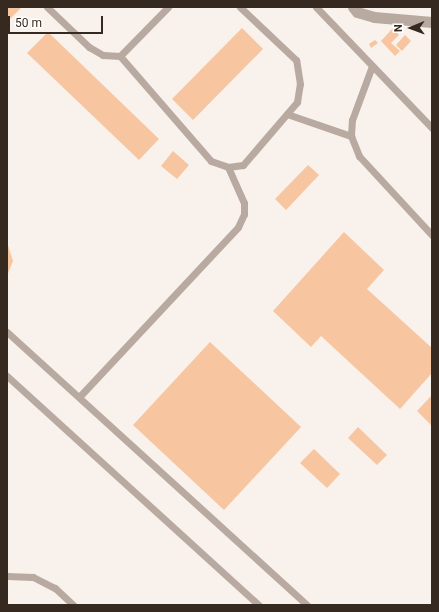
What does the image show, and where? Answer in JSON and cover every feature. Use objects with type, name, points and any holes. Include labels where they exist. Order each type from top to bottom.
[{"type":"street","points":[[353,7],[357,12],[374,17],[432,22]]},
{"type":"lane","points":[[47,7],[89,47],[103,55],[120,56],[211,161],[228,167],[243,165],[297,102],[300,84],[296,60],[240,7]]},
{"type":"lane","points":[[120,56],[168,7]]},
{"type":"lane","points":[[316,7],[432,128]]},
{"type":"lane","points":[[372,66],[352,120],[351,136],[359,156],[432,235]]},
{"type":"lane","points":[[287,114],[351,136]]},
{"type":"lane","points":[[80,396],[238,227],[244,214],[244,203],[228,167]]},
{"type":"lane","points":[[7,332],[80,396],[307,605]]},
{"type":"lane","points":[[7,376],[259,605]]},
{"type":"lane","points":[[7,576],[33,577],[55,588],[73,605]]},
{"type":"shaded area","points":[[7,7],[432,7],[432,605],[7,605]]},
{"type":"building","points":[[7,7],[21,8],[7,22]]},
{"type":"building","points":[[242,28],[263,49],[193,120],[172,99]]},
{"type":"building","points":[[393,28],[399,35],[391,43],[400,51],[395,56],[381,41]]},
{"type":"building","points":[[48,32],[159,139],[139,160],[27,53]]},
{"type":"building","points":[[405,35],[411,41],[402,51],[396,45]]},
{"type":"building","points":[[375,40],[378,43],[371,48],[369,44]]},
{"type":"building","points":[[173,151],[189,165],[177,179],[161,166]]},
{"type":"building","points":[[308,165],[319,175],[286,210],[275,199]]},
{"type":"building","points":[[344,232],[384,270],[367,289],[432,348],[432,373],[400,409],[321,336],[311,347],[273,311]]},
{"type":"building","points":[[7,242],[13,261],[7,276]]},
{"type":"building","points":[[210,342],[301,427],[224,510],[133,425]]},
{"type":"building","points":[[432,395],[432,426],[417,411]]},
{"type":"building","points":[[358,427],[387,455],[377,465],[348,438]]},
{"type":"building","points":[[314,449],[340,474],[327,488],[300,463]]}]
